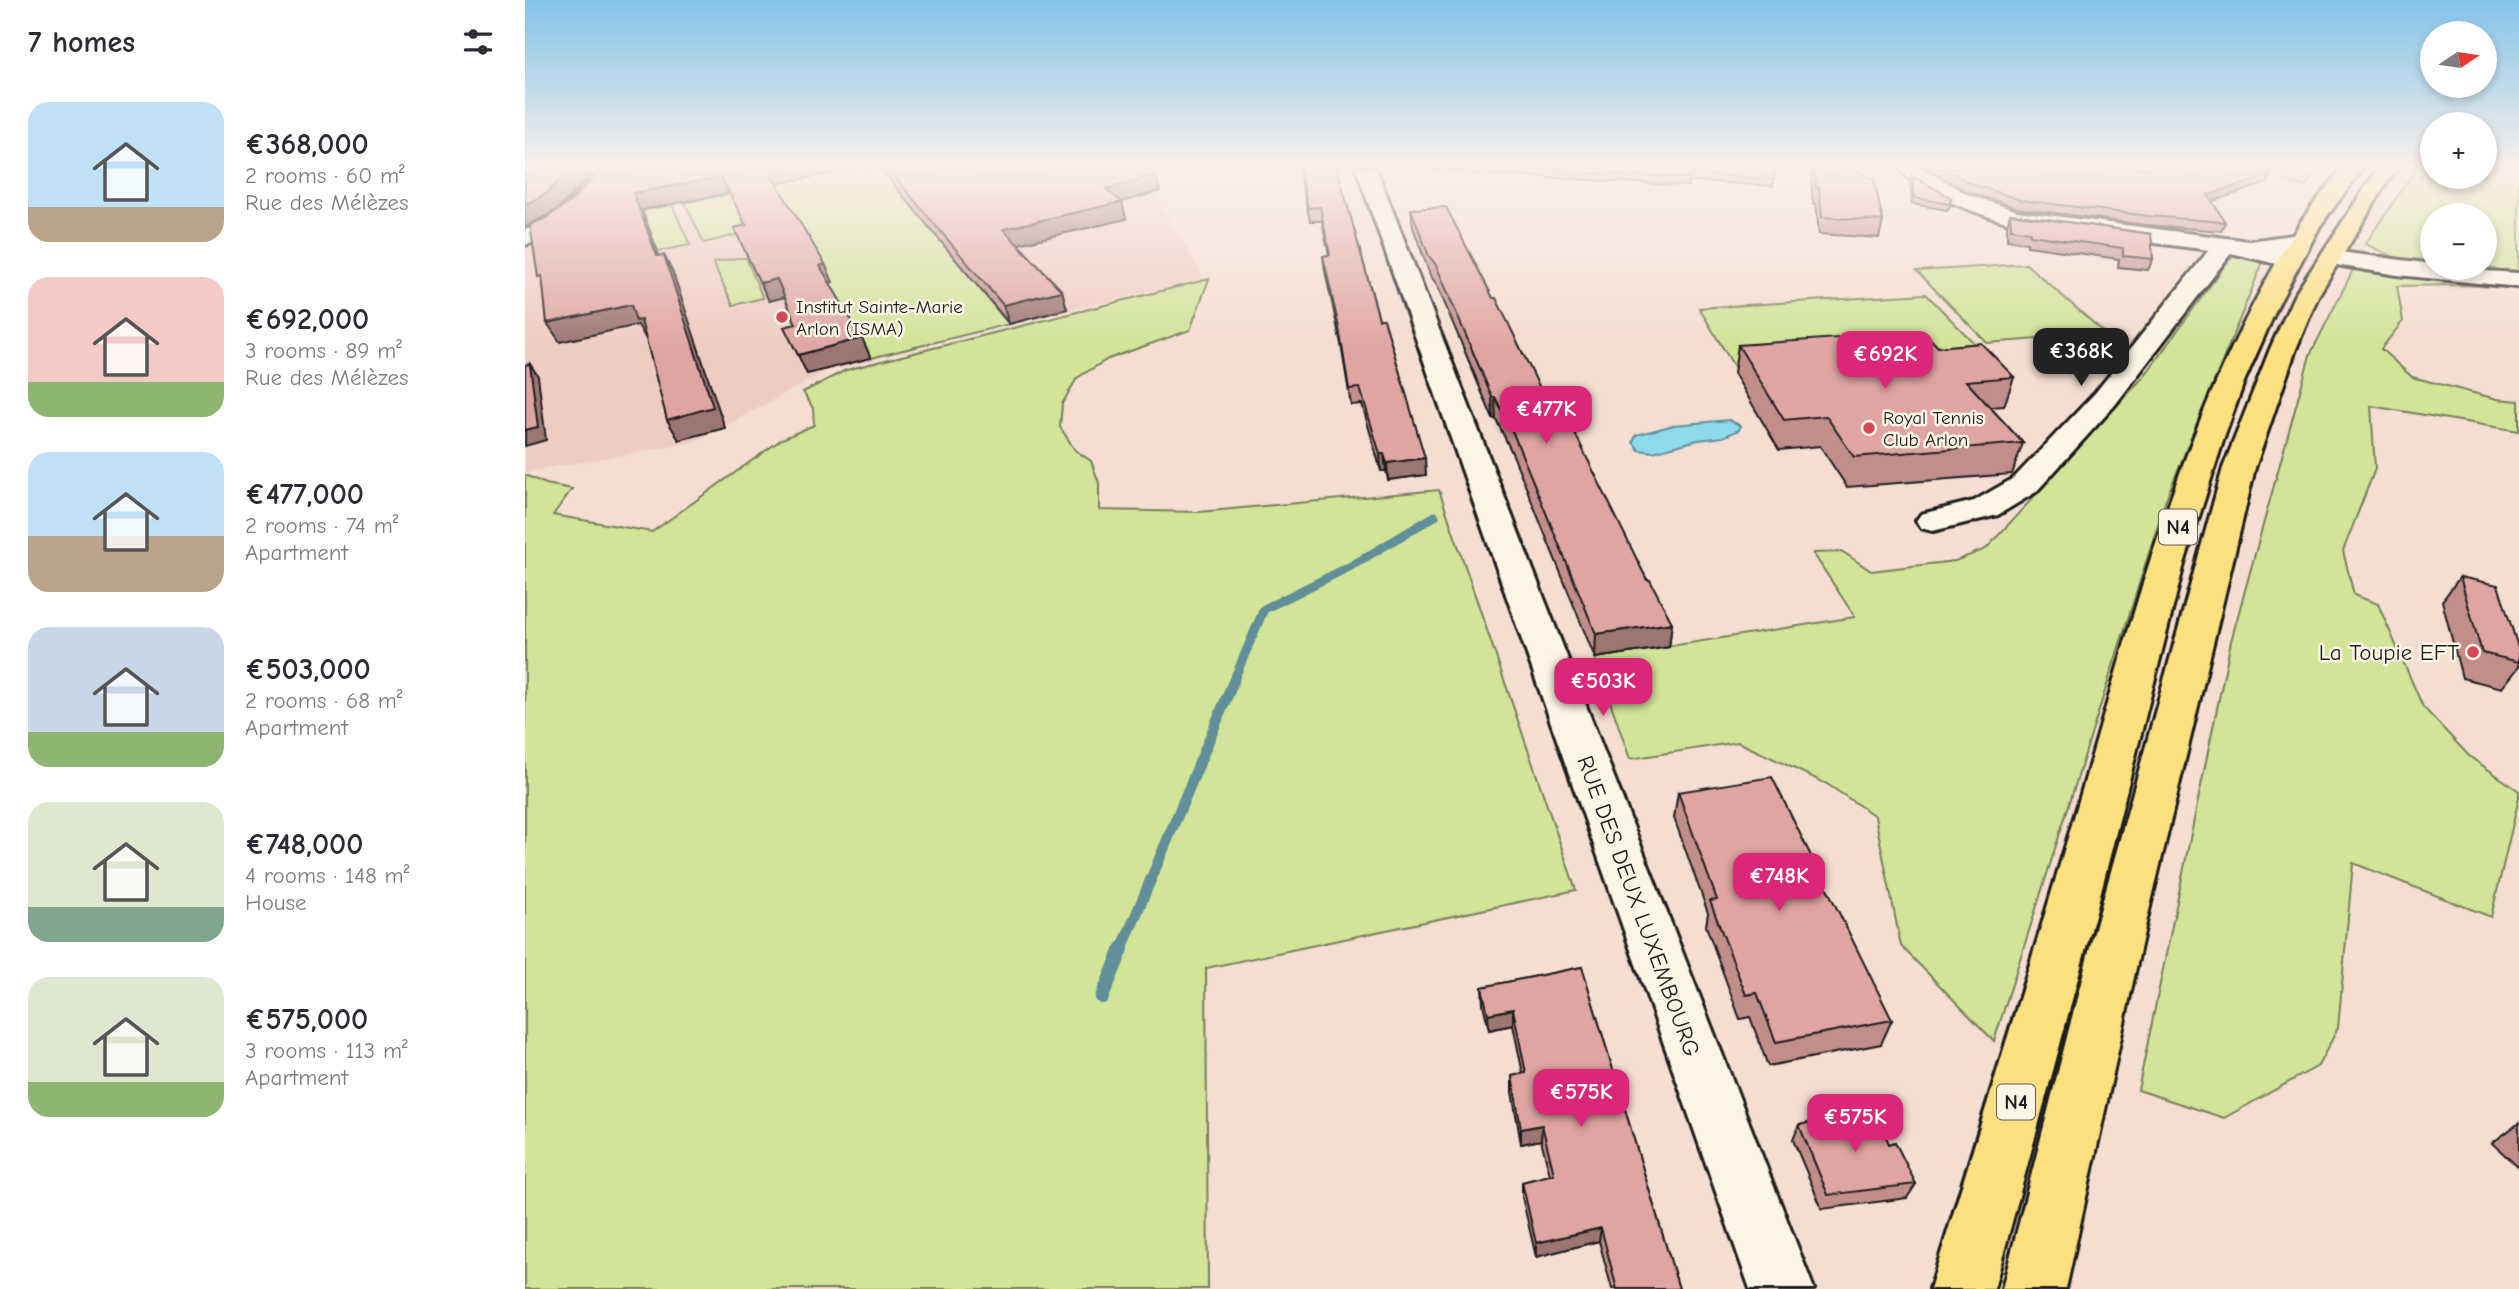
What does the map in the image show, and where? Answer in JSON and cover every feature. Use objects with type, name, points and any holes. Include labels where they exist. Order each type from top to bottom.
[{"type":"main road","name":"N4","points":[[2034,1289],[2094,925],[2166,564],[2229,382],[2266,303],[2311,228]]},
{"type":"main road","name":"N4","points":[[1962,1289],[2094,925],[2239,468],[2283,349],[2306,296],[2350,228]]},
{"type":"street","points":[[525,238],[550,228]]},
{"type":"street","name":"RUE DES DEUX LUXEMBOURG","points":[[1388,228],[1782,1289]]},
{"type":"street","points":[[2096,228],[2295,251]]},
{"type":"street","points":[[1933,521],[1986,508],[2025,485],[2105,399],[2217,259],[2236,246]]},
{"type":"street","points":[[2337,250],[2397,268],[2519,280]]},
{"type":"shaded area","name":"Institut Sainte-Marie Arlon (ISMA)","points":[[561,228],[1175,228],[1204,278],[834,367],[695,442],[525,472],[525,244]]},
{"type":"green space","points":[[649,228],[682,228],[690,245],[658,251]]},
{"type":"green space","points":[[697,228],[749,228],[751,231],[704,243]]},
{"type":"green space","points":[[799,228],[930,228],[1009,324],[871,358]]},
{"type":"green space","points":[[2376,228],[2420,228],[2420,266],[2412,265],[2365,244]]},
{"type":"green space","points":[[2497,228],[2519,228],[2519,277],[2497,275]]},
{"type":"green space","points":[[2235,252],[2265,257],[2166,499],[1994,1041],[1901,946],[1875,816],[1827,784],[1738,742],[1630,759],[1595,658],[1855,617],[1813,553],[1843,552],[1871,571],[1955,561],[1986,549],[2145,375]]},
{"type":"green space","points":[[746,258],[763,298],[733,305],[713,263]]},
{"type":"green space","points":[[2026,264],[2106,334],[1987,343],[1917,271]]},
{"type":"green space","points":[[2355,266],[2420,272],[2420,280],[2519,282],[2519,289],[2464,285],[2397,286],[2403,321],[2381,349],[2412,377],[2497,399],[2519,401],[2519,431],[2371,406],[2375,469],[2343,551],[2354,595],[2378,604],[2423,707],[2469,756],[2519,791],[2519,798],[2491,917],[2353,863],[2338,1028],[2318,1066],[2224,1118],[2138,1090],[2231,641],[2310,355]]},
{"type":"green space","points":[[1209,279],[1190,330],[1108,359],[1077,378],[1062,404],[1060,427],[1075,450],[1091,461],[1099,483],[1099,510],[1199,512],[1439,490],[1576,890],[1206,968],[1208,1289],[525,1289],[525,475],[546,484],[572,489],[553,515],[652,532],[782,439],[814,425],[813,408],[803,392],[846,370]]},
{"type":"green space","points":[[1926,294],[1975,344],[1852,353],[1735,368],[1699,308]]},
{"type":"water","points":[[1729,420],[1741,426],[1739,430],[1723,437],[1698,440],[1653,452],[1639,450],[1633,442],[1636,435],[1674,425]]},
{"type":"building","points":[[530,228],[646,228],[657,256],[664,255],[713,407],[667,420],[641,320],[636,321],[631,305],[547,323],[542,276],[538,277]]},
{"type":"building","points":[[734,228],[803,228],[825,264],[820,266],[862,338],[798,355],[784,327],[796,324],[777,279],[760,283]]},
{"type":"building","points":[[938,228],[1007,228],[1003,229],[1062,291],[1003,305]]},
{"type":"building","points":[[1324,228],[1354,228],[1379,319],[1384,319],[1425,458],[1387,463],[1384,454],[1380,454],[1360,388],[1349,389],[1323,256],[1330,255]]},
{"type":"building","points":[[1418,228],[1457,228],[1493,298],[1496,298],[1552,413],[1564,411],[1647,580],[1650,580],[1672,623],[1596,634],[1513,433],[1495,397],[1492,397],[1436,265],[1429,256]]},
{"type":"building","points":[[2110,228],[2151,234],[2153,259],[2123,256],[2123,248],[2030,235],[2030,232],[2011,229]]},
{"type":"building","name":"Royal Tennis Club Arlon","points":[[1924,332],[1938,347],[1981,343],[2014,377],[1966,381],[2023,443],[1854,457],[1826,416],[1784,420],[1738,345]]},
{"type":"building","points":[[530,364],[538,427],[525,430],[525,365]]},
{"type":"building","points":[[2460,577],[2498,585],[2519,650],[2519,662],[2482,653]]},
{"type":"building","points":[[1772,777],[1892,1020],[1776,1042],[1757,993],[1746,995],[1710,901],[1717,900],[1678,792]]},
{"type":"building","points":[[1582,967],[1679,1289],[1617,1289],[1601,1228],[1536,1243],[1522,1182],[1554,1174],[1542,1125],[1521,1129],[1512,1076],[1526,1073],[1513,1009],[1488,1014],[1482,987]]},
{"type":"building","points":[[1874,1108],[1889,1144],[1895,1142],[1916,1184],[1828,1195],[1799,1125]]},
{"type":"waterway","points":[[1233,682],[1264,609],[1351,566],[1435,516]]},
{"type":"waterway","points":[[1121,951],[1234,680]]},
{"type":"waterway","points":[[1102,997],[1122,949]]},
{"type":"place","name":"Institut Sainte-Marie Arlon (ISMA)","points":[[782,317]]},
{"type":"place","name":"Royal Tennis Club Arlon","points":[[1869,428]]},
{"type":"place","name":"La Toupie EFT","points":[[2473,652]]}]
